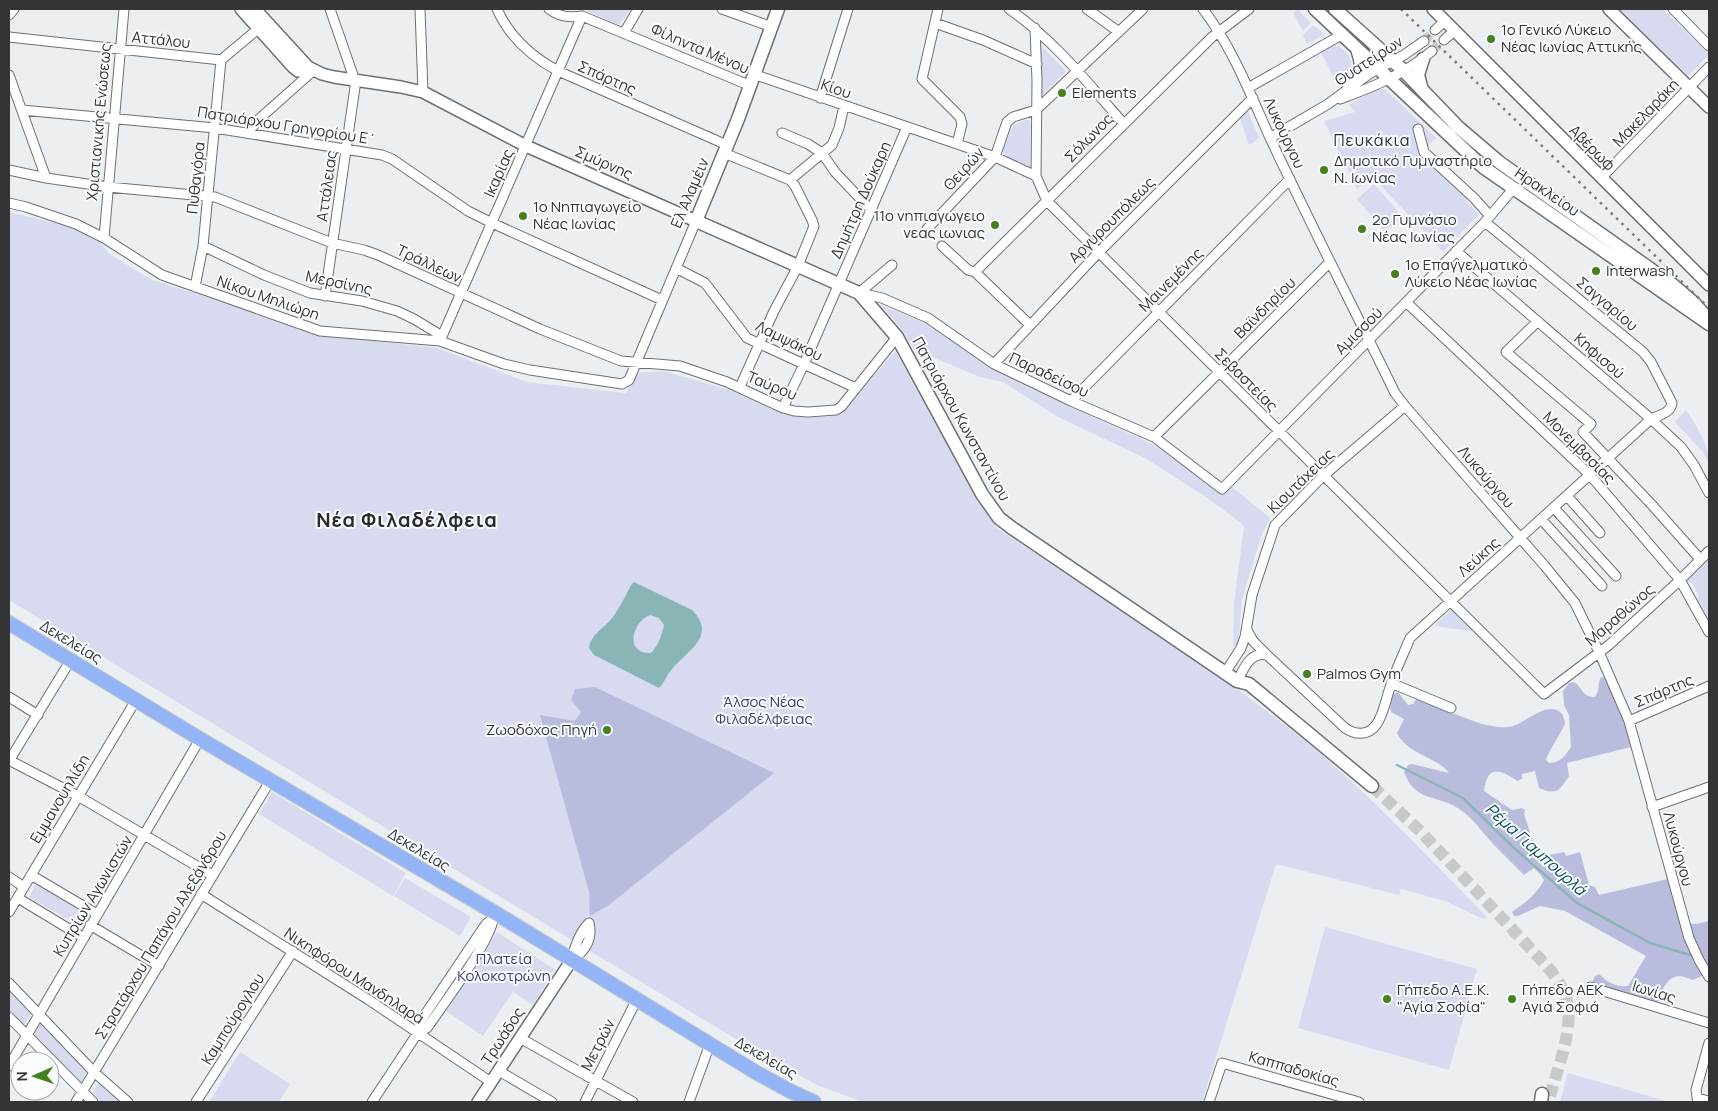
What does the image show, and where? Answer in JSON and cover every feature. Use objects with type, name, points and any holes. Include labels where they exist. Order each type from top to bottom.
[{"type":"main road","name":"Ελ Αλαμέιν","points":[[696,221],[753,80],[778,9]]},
{"type":"main road","name":"Ηρακλείου","points":[[1315,9],[1483,167],[1709,322]]},
{"type":"main road","name":"Ηρακλείου","points":[[1335,9],[1393,60],[1458,126],[1499,162],[1673,285],[1694,303],[1709,322]]},
{"type":"main road","points":[[1348,90],[1358,79],[1362,68],[1356,47]]},
{"type":"main road","points":[[1422,90],[1418,75],[1427,55]]},
{"type":"main road","name":"Σμύρνης","points":[[696,221],[839,284]]},
{"type":"main road","name":"Πατριάρχου Κωνσταντίνου","points":[[839,284],[859,293],[898,337],[982,494],[999,518],[1237,681],[1245,691],[1370,789]]},
{"type":"main road","name":"Δεκελείας","points":[[9,623],[200,740],[757,1073],[814,1102]]},
{"type":"street","points":[[9,16],[14,9]]},
{"type":"street","name":"Χριστιανικής Ενώσεως","points":[[104,238],[124,9]]},
{"type":"street","name":"Σμύρνης","points":[[241,9],[298,71],[313,71],[355,81],[401,86],[423,92],[526,146],[696,221]]},
{"type":"street","points":[[248,132],[313,71],[255,9]]},
{"type":"street","points":[[330,9],[355,81]]},
{"type":"street","points":[[420,9],[423,92]]},
{"type":"street","name":"Σπάρτης","points":[[497,9],[524,48],[544,64],[790,180]]},
{"type":"street","name":"Φίληντα Μένου","points":[[549,9],[556,14],[565,16],[582,16],[753,80]]},
{"type":"street","points":[[624,33],[638,9]]},
{"type":"street","points":[[722,9],[772,28]]},
{"type":"street","points":[[820,98],[848,9]]},
{"type":"street","points":[[938,9],[922,78],[960,117],[962,124],[957,144]]},
{"type":"street","points":[[1009,9],[1035,28],[1077,71],[1123,123]]},
{"type":"street","points":[[1088,9],[1119,32]]},
{"type":"street","name":"Θειρών","points":[[927,229],[995,157],[1007,122],[1013,117],[1036,110],[1143,9]]},
{"type":"street","name":"Λυκούργου","points":[[1203,9],[1219,30],[1330,262],[1396,394],[1575,603],[1629,721],[1691,944],[1709,978]]},
{"type":"street","name":"Σόλωνος","points":[[974,272],[1219,30],[1249,9]]},
{"type":"street","name":"Αβέρωφ","points":[[1433,9],[1709,285]]},
{"type":"street","points":[[1609,9],[1709,108]]},
{"type":"street","points":[[1673,9],[1709,46]]},
{"type":"street","name":"Ικαρίας","points":[[441,339],[582,16]]},
{"type":"street","points":[[1435,30],[1445,20]]},
{"type":"street","points":[[935,23],[983,40],[1037,64]]},
{"type":"street","points":[[221,60],[258,28]]},
{"type":"street","points":[[908,127],[995,157],[1036,176],[1037,64],[1035,28]]},
{"type":"street","points":[[1444,40],[1455,30]]},
{"type":"street","points":[[1248,88],[1343,34]]},
{"type":"street","name":"Αττάλου","points":[[9,37],[221,60]]},
{"type":"street","name":"Θυατείρων","points":[[1270,138],[1328,104],[1424,41]]},
{"type":"street","name":"Θυατείρων","points":[[1328,104],[1390,79],[1427,55]]},
{"type":"street","name":"Πυθαγόρα","points":[[195,287],[208,196],[221,60]]},
{"type":"street","name":"Μακελαράκη","points":[[1601,178],[1709,67]]},
{"type":"street","points":[[9,75],[46,178]]},
{"type":"street","name":"Κίου","points":[[753,80],[820,98],[908,127]]},
{"type":"street","name":"Αττάλειας","points":[[325,296],[355,81]]},
{"type":"street","name":"Αργυρουπόλεως","points":[[994,364],[1099,252],[1253,98]]},
{"type":"street","points":[[740,387],[774,311],[798,266],[813,229],[813,222],[795,186],[790,180],[832,145],[836,139],[844,106]]},
{"type":"street","name":"Πατριάρχου Γρηγορίου Ε΄","points":[[22,110],[248,132],[382,155],[392,158],[468,210],[492,224],[662,300]]},
{"type":"street","name":"Δημήτρη Δούκαρη","points":[[783,408],[908,127]]},
{"type":"street","name":"Σαγγαρίου","points":[[1418,129],[1424,152],[1474,198],[1488,219],[1643,352],[1651,362],[1672,403],[1670,410],[1651,419]]},
{"type":"street","points":[[782,133],[808,144],[822,153],[835,172],[871,210]]},
{"type":"street","name":"Τράλλεων","points":[[9,170],[46,178],[108,187],[208,196],[238,205],[332,243],[378,255],[540,329],[622,361],[636,362]]},
{"type":"street","name":"Σεβαστείας","points":[[1036,176],[1047,201],[1544,694]]},
{"type":"street","name":"Μαινεμένης","points":[[1071,401],[1290,179]]},
{"type":"street","name":"Αμισσού","points":[[1222,489],[1488,219],[1513,189]]},
{"type":"street","name":"Νίκου Μηλιώρη","points":[[9,203],[69,221],[104,238],[162,275],[320,330],[441,339],[504,364],[554,374],[622,384]]},
{"type":"street","name":"Ελ Αλαμέιν","points":[[622,384],[629,380],[696,221]]},
{"type":"street","name":"Μερσίνης","points":[[202,246],[264,276],[310,293],[362,301],[397,311],[414,319],[441,339]]},
{"type":"street","points":[[942,246],[968,270],[974,272],[1030,325]]},
{"type":"street","name":"Κηφισού","points":[[1456,251],[1651,419],[1681,448],[1694,465],[1709,494]]},
{"type":"street","name":"Βαϊνδηρίου","points":[[1154,437],[1330,262]]},
{"type":"street","points":[[859,293],[892,265]]},
{"type":"street","name":"Λαμψάκου","points":[[676,268],[705,283],[747,338],[856,388]]},
{"type":"street","name":"Παραδείσου","points":[[859,293],[882,298],[932,320],[994,364],[1071,401],[1154,437],[1222,489]]},
{"type":"street","name":"Μονεμβασίας","points":[[1406,302],[1590,475],[1680,580],[1709,632]]},
{"type":"street","points":[[1538,321],[1506,352],[1590,424],[1583,432],[1609,458],[1700,559]]},
{"type":"street","name":"Ταύρου","points":[[636,362],[680,366],[740,387],[783,408],[808,412],[836,410],[841,407],[898,337]]},
{"type":"street","name":"Κιουτάχειας","points":[[1225,673],[1241,648],[1247,630],[1252,595],[1275,525],[1323,476],[1405,406]]},
{"type":"street","name":"Λεύκης","points":[[1266,655],[1345,728],[1357,734],[1364,733],[1376,725],[1410,638],[1651,419]]},
{"type":"street","points":[[1567,496],[1600,533]]},
{"type":"street","points":[[1554,508],[1616,576]]},
{"type":"street","points":[[1541,519],[1602,586]]},
{"type":"street","name":"Μαραθώνος","points":[[1544,694],[1599,652],[1680,580],[1709,551]]},
{"type":"street","points":[[1247,630],[1253,641],[1266,655]]},
{"type":"street","points":[[1241,648],[1253,656]]},
{"type":"street","points":[[1237,681],[1253,656],[1258,654],[1266,655]]},
{"type":"street","points":[[70,661],[9,761],[78,796],[212,875]]},
{"type":"street","points":[[1391,683],[1451,708]]},
{"type":"street","name":"Σπάρτης","points":[[1629,721],[1709,686]]},
{"type":"street","points":[[9,697],[38,715]]},
{"type":"street","name":"Εμμανουηλίδη","points":[[9,912],[136,700]]},
{"type":"street","name":"Κυπρίων Αγωνιστών","points":[[9,1066],[200,740]]},
{"type":"street","name":"Στρατάρχου Παπάγου Αλεξάνδρου","points":[[76,1102],[270,781]]},
{"type":"street","points":[[1652,807],[1709,787]]},
{"type":"street","points":[[32,876],[97,914]]},
{"type":"street","points":[[9,877],[24,887]]},
{"type":"street","name":"Νικηφόρου Μανδηλαρά","points":[[201,894],[369,1000],[491,1082]]},
{"type":"street","points":[[18,898],[84,938]]},
{"type":"street","points":[[372,1102],[417,1034],[427,1028],[474,958],[492,928],[495,917]]},
{"type":"street","points":[[90,925],[159,966]]},
{"type":"street","name":"Καμπούρογλου","points":[[196,1102],[293,951]]},
{"type":"street","name":"Τρωάδος","points":[[478,1102],[571,961]]},
{"type":"street","points":[[9,983],[94,1072],[128,1102]]},
{"type":"street","name":"Ιωνίας","points":[[1590,987],[1709,1023]]},
{"type":"street","name":"Μετρών","points":[[585,1102],[636,1001]]},
{"type":"street","points":[[9,1017],[93,1102]]},
{"type":"street","points":[[520,1038],[633,1102]]},
{"type":"street","points":[[1709,1043],[1696,1090],[1697,1100],[1709,1101]]},
{"type":"street","points":[[688,1102],[710,1044]]},
{"type":"street","name":"Καππαδοκίας","points":[[1209,1102],[1222,1063],[1331,1098],[1359,1102]]},
{"type":"street","points":[[499,1071],[552,1102]]},
{"type":"green space","points":[[582,9],[631,9],[619,25]]},
{"type":"green space","points":[[1618,9],[1663,9],[1709,54],[1688,76]]},
{"type":"green space","points":[[1298,10],[1311,23],[1303,31],[1293,13]]},
{"type":"green space","points":[[1313,25],[1325,34],[1307,44],[1303,35]]},
{"type":"green space","points":[[1039,44],[1066,71],[1042,95],[1040,93]]},
{"type":"green space","points":[[1331,45],[1345,51],[1351,64],[1349,74],[1336,83],[1320,50]]},
{"type":"green space","points":[[1386,90],[1436,138],[1420,153],[1469,197],[1466,201],[1479,214],[1443,252],[1377,181],[1379,180],[1375,176],[1357,189],[1324,121],[1355,112],[1349,105],[1373,91]]},
{"type":"green space","points":[[1248,111],[1259,138],[1249,145],[1240,118]]},
{"type":"green space","points":[[1024,120],[1030,120],[1030,167],[1019,168],[1002,151],[1013,126]]},
{"type":"green space","points":[[1374,184],[1403,217],[1385,232],[1357,199]]},
{"type":"green space","name":"Άλσος Νέας Φιλαδέλφειας","points":[[9,212],[67,226],[89,235],[110,254],[150,279],[313,334],[437,348],[527,382],[626,393],[636,373],[663,371],[744,394],[776,411],[795,417],[827,417],[842,414],[895,351],[979,502],[997,528],[1205,666],[1301,738],[1357,786],[1487,917],[1483,919],[1445,901],[1401,889],[1399,895],[1276,864],[1202,1102],[863,1102],[819,1086],[767,1058],[9,600]]},
{"type":"green space","points":[[881,305],[934,327],[1000,373],[1023,385],[1154,445],[1199,476],[1221,494],[1231,486],[1270,518],[1261,537],[1242,599],[1238,646],[1233,646],[1234,603],[1244,527],[1241,523],[1206,497],[1145,458],[1058,417],[1003,382],[980,377],[920,352],[918,355],[899,326]]},
{"type":"green space","points":[[1686,410],[1705,443],[1709,464],[1703,452],[1675,422]]},
{"type":"green space","points":[[1709,558],[1709,621],[1697,599],[1699,596],[1692,583],[1688,582],[1686,578]]},
{"type":"green space","points":[[1452,609],[1472,631],[1434,626]]},
{"type":"green space","points":[[272,792],[406,873],[393,896],[259,814]]},
{"type":"green space","points":[[405,878],[471,917],[460,936],[394,896]]},
{"type":"green space","points":[[36,884],[87,914],[80,926],[29,897]]},
{"type":"green space","name":"Γήπεδο Α.Ε.Κ. \"Αγία Σοφία\"","points":[[1325,927],[1477,969],[1449,1070],[1298,1028]]},
{"type":"green space","name":"Πλατεία Κολοκοτρώνη","points":[[497,932],[554,969],[533,1005],[513,992],[483,1036],[446,1011]]},
{"type":"green space","points":[[9,990],[31,1014],[23,1026],[9,1011]]},
{"type":"green space","points":[[40,1023],[87,1071],[80,1083],[60,1063],[60,1051],[48,1051],[33,1036]]},
{"type":"green space","points":[[240,1052],[290,1084],[279,1102],[209,1102]]},
{"type":"green space","points":[[1568,1073],[1670,1102],[1560,1102]]},
{"type":"green space","points":[[99,1082],[121,1102],[101,1102],[92,1094]]},
{"type":"shaded area","points":[[634,582],[692,610],[702,627],[698,642],[671,670],[659,688],[594,655],[589,648],[596,634],[612,619]],"holes":[[[650,615],[659,618],[664,625],[658,644],[651,653],[642,652],[634,643],[635,630]]]},
{"type":"shaded area","points":[[1601,677],[1607,678],[1626,722],[1631,747],[1567,763],[1569,776],[1560,788],[1554,791],[1539,788],[1535,771],[1522,774],[1522,779],[1517,781],[1499,772],[1491,773],[1484,791],[1512,810],[1522,808],[1525,810],[1524,814],[1538,857],[1564,852],[1566,856],[1580,852],[1589,885],[1595,887],[1599,895],[1668,879],[1681,923],[1696,924],[1709,921],[1709,970],[1692,980],[1678,976],[1672,978],[1665,986],[1657,1005],[1592,983],[1595,976],[1599,974],[1612,984],[1628,986],[1646,956],[1565,911],[1540,906],[1514,916],[1512,912],[1534,894],[1544,880],[1534,868],[1524,875],[1494,845],[1470,817],[1458,808],[1424,795],[1413,787],[1404,772],[1408,765],[1412,764],[1449,773],[1437,763],[1415,751],[1402,740],[1397,733],[1404,719],[1391,712],[1390,707],[1393,694],[1398,692],[1408,705],[1413,704],[1417,698],[1475,722],[1498,727],[1515,725],[1544,710],[1557,710],[1563,715],[1565,723],[1546,760],[1549,763],[1553,763],[1562,758],[1571,747],[1569,715],[1564,705],[1563,691],[1569,683],[1574,682],[1585,694],[1595,697]]},
{"type":"shaded area","points":[[595,687],[774,773],[609,905],[590,916],[589,892],[540,715],[575,721],[581,712],[571,700],[575,689]]},
{"type":"waterway","name":"Ρέμα Γιαμπουρλά","points":[[1397,765],[1463,798],[1513,847],[1577,903],[1650,943],[1690,955]]},
{"type":"tunnel","points":[[1424,41],[1435,30]]},
{"type":"tunnel","points":[[1432,51],[1444,40]]},
{"type":"tunnel","points":[[1372,786],[1421,832],[1544,963],[1561,986],[1568,1006],[1567,1032],[1565,1046],[1550,1096]]},
{"type":"railway","points":[[1401,9],[1709,308]]},
{"type":"place","name":"1ο Γενικό Λύκειο Νέας Ιωνίας Αττικής","points":[[1491,39]]},
{"type":"place","name":"Elements","points":[[1062,93]]},
{"type":"place","name":"Δημοτικό Γυμναστήριο Ν. Ιωνίας","points":[[1324,170]]},
{"type":"place","name":"1ο Νηπιαγωγείο Νέας Ιωνίας","points":[[523,216]]},
{"type":"place","name":"11ο νηπιαγωγειο νεας ιωνιας","points":[[995,225]]},
{"type":"place","name":"2ο Γυμνάσιο Νέας Ιωνίας","points":[[1362,229]]},
{"type":"place","name":"Interwash","points":[[1596,271]]},
{"type":"place","name":"1ο Επαγγελματικό Λύκειο Νέας Ιωνίας","points":[[1395,274]]},
{"type":"place","name":"Palmos Gym","points":[[1307,674]]},
{"type":"place","name":"Ζωοδόχος Πηγή","points":[[607,730]]},
{"type":"place","name":"Γήπεδο Α.Ε.Κ. \"Αγία Σοφία\"","points":[[1387,999]]},
{"type":"place","name":"Γήπεδο ΑΕΚ Αγιά Σοφιά","points":[[1512,999]]},
{"type":"district","name":"Πευκάκια","points":[[1372,140]]},
{"type":"district","name":"Νέα Φιλαδέλφεια","points":[[407,520]]}]
